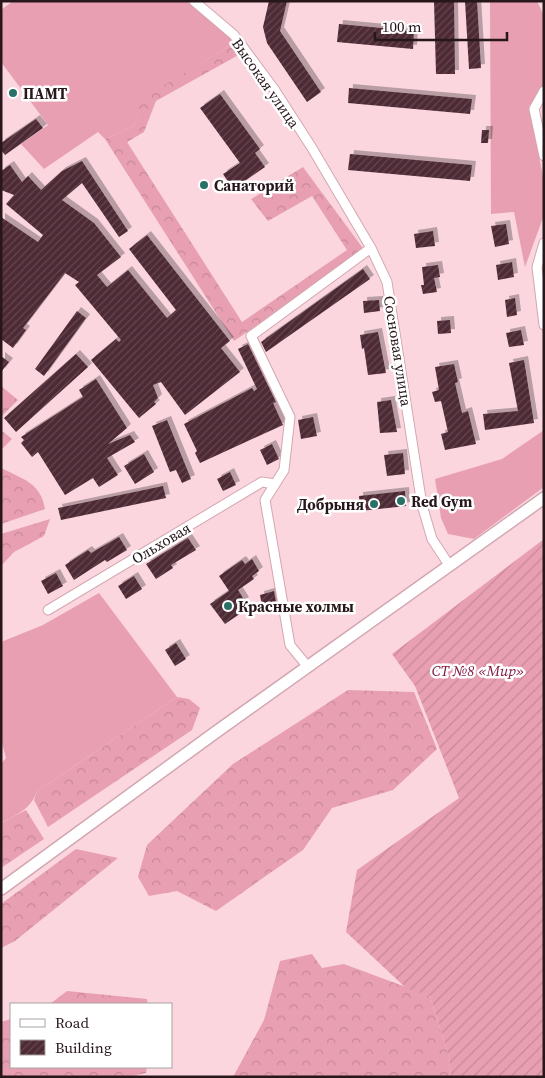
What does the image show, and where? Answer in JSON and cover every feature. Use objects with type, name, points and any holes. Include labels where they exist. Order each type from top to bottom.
[{"type":"main road","points":[[1,890],[544,498]]},
{"type":"street","name":"Высокая улица","points":[[194,1],[234,36],[269,83],[312,148]]},
{"type":"street","points":[[544,91],[534,109],[544,156]]},
{"type":"street","name":"Сосновая улица","points":[[312,148],[371,248],[387,282],[423,507],[432,539],[449,566]]},
{"type":"street","points":[[544,243],[536,267],[544,325]]},
{"type":"street","points":[[308,667],[290,646],[265,500],[284,470],[290,418],[250,336],[371,248]]},
{"type":"street","name":"Ольховая","points":[[48,610],[262,482],[276,484]]},
{"type":"green space","points":[[13,1],[186,1],[219,25],[236,42],[143,98],[134,126],[105,139],[98,132],[44,169],[21,144],[48,125],[1,62],[1,10]]},
{"type":"green space","points":[[490,1],[537,1],[544,16],[544,99],[529,105],[544,182],[544,215],[525,267],[514,212],[491,214]]},
{"type":"green space","points":[[236,42],[242,53],[156,101],[144,132],[127,142],[242,322],[347,250],[312,196],[268,221],[251,199],[303,167],[365,251],[234,341],[105,139],[134,126],[142,98]]},
{"type":"green space","points":[[1,386],[18,400],[1,417]]},
{"type":"green space","points":[[1,430],[12,439],[1,450]]},
{"type":"green space","points":[[544,430],[544,487],[474,539],[448,534],[441,518],[435,479],[502,459]]},
{"type":"green space","points":[[1,468],[30,483],[40,493],[45,509],[1,524]]},
{"type":"green space","points":[[50,519],[44,536],[14,552],[1,566],[1,534]]},
{"type":"green space","name":"СТ №8 «Мир»","points":[[544,539],[544,1077],[451,1077],[449,1057],[430,996],[406,988],[346,932],[357,870],[459,798],[415,686],[392,654]]},
{"type":"green space","points":[[99,593],[177,697],[37,791],[27,807],[1,823],[1,764],[6,758],[1,739],[1,642],[43,625]]},
{"type":"green space","points":[[348,690],[414,692],[437,749],[393,790],[332,808],[303,850],[216,911],[177,891],[149,896],[138,877],[147,845],[233,764]]},
{"type":"green space","points":[[177,697],[189,699],[200,708],[192,730],[48,827],[34,800],[37,791]]},
{"type":"green space","points":[[26,810],[44,839],[1,868],[1,823]]},
{"type":"green space","points":[[76,849],[118,858],[15,941],[1,948],[1,904]]},
{"type":"green space","points":[[312,954],[322,968],[344,964],[430,996],[449,1057],[451,1077],[233,1077],[264,1020],[280,961]]},
{"type":"green space","points":[[67,991],[147,999],[148,1003],[51,1003]]},
{"type":"green space","points":[[10,1019],[10,1068],[147,1068],[146,1073],[128,1077],[1,1077],[1,1022]]},
{"type":"building","points":[[269,1],[287,1],[280,31],[321,92],[307,102],[267,43],[263,27]]},
{"type":"building","points":[[434,1],[454,1],[455,74],[436,74]]},
{"type":"building","points":[[465,1],[477,1],[481,68],[469,69]]},
{"type":"building","points":[[339,24],[414,31],[413,49],[337,42]]},
{"type":"building","points":[[349,88],[472,99],[470,114],[348,103]]},
{"type":"building","points":[[220,94],[260,149],[255,153],[265,167],[233,189],[223,174],[240,163],[200,108]]},
{"type":"building","points":[[36,119],[43,128],[5,155],[1,150],[1,143]]},
{"type":"building","points":[[482,130],[489,130],[488,143],[481,143]]},
{"type":"building","points":[[350,154],[472,165],[470,181],[348,170]]},
{"type":"building","points":[[82,161],[128,231],[119,237],[82,183],[62,200],[94,223],[121,257],[97,275],[107,287],[128,270],[167,318],[176,310],[129,249],[147,235],[230,341],[221,348],[240,372],[185,415],[161,382],[153,385],[158,398],[154,402],[156,404],[139,418],[91,360],[116,339],[119,342],[121,340],[75,285],[79,282],[65,273],[23,328],[26,330],[13,348],[1,339],[1,217],[38,242],[43,235],[6,204],[14,195],[1,190],[1,171],[10,165],[22,182],[28,176],[41,190],[62,171]]},
{"type":"building","points":[[506,224],[509,244],[495,247],[491,226]]},
{"type":"building","points":[[433,231],[435,246],[416,248],[414,234]]},
{"type":"building","points":[[512,262],[514,277],[498,280],[496,265]]},
{"type":"building","points":[[438,265],[440,277],[434,278],[437,292],[423,294],[421,285],[424,285],[422,267]]},
{"type":"building","points":[[363,269],[370,279],[266,352],[261,342]]},
{"type":"building","points":[[515,298],[517,315],[507,317],[505,300]]},
{"type":"building","points":[[379,300],[380,311],[364,313],[363,301]]},
{"type":"building","points":[[77,311],[86,318],[44,376],[35,369]]},
{"type":"building","points":[[450,320],[451,333],[438,334],[437,321]]},
{"type":"building","points":[[521,330],[524,345],[509,347],[506,333]]},
{"type":"building","points":[[378,332],[386,373],[368,375],[360,335]]},
{"type":"building","points":[[248,344],[276,402],[273,403],[283,425],[200,463],[195,453],[197,451],[184,424],[252,388],[254,391],[257,389],[238,349]]},
{"type":"building","points":[[76,354],[88,367],[16,432],[4,418]]},
{"type":"building","points":[[1,356],[9,362],[1,372]]},
{"type":"building","points":[[524,360],[534,423],[485,430],[483,414],[518,411],[509,363]]},
{"type":"building","points":[[454,364],[458,382],[455,383],[462,413],[468,411],[476,444],[445,450],[441,434],[448,432],[441,401],[435,402],[432,392],[439,390],[435,367]]},
{"type":"building","points":[[96,379],[127,428],[108,444],[130,435],[135,442],[107,458],[118,475],[99,487],[93,478],[65,495],[38,452],[32,457],[21,443],[24,440],[21,437],[83,397],[79,390]]},
{"type":"building","points":[[391,400],[397,432],[380,433],[377,402]]},
{"type":"building","points":[[313,417],[317,436],[301,439],[298,420]]},
{"type":"building","points":[[167,420],[191,479],[182,483],[176,470],[170,472],[152,426]]},
{"type":"building","points":[[272,444],[279,459],[267,465],[260,450]]},
{"type":"building","points":[[403,453],[405,474],[387,476],[384,455]]},
{"type":"building","points":[[144,454],[154,472],[135,484],[124,466]]},
{"type":"building","points":[[230,472],[236,485],[223,491],[217,479]]},
{"type":"building","points":[[163,486],[166,498],[61,520],[58,508]]},
{"type":"building","points":[[405,491],[406,506],[360,511],[359,496]]},
{"type":"building","points":[[119,537],[127,550],[107,562],[105,560],[74,580],[65,565],[88,550],[91,553]]},
{"type":"building","points":[[188,538],[196,550],[171,565],[173,568],[156,579],[146,564]]},
{"type":"building","points":[[252,559],[259,571],[252,576],[254,579],[238,590],[245,601],[242,603],[247,609],[225,624],[210,604],[229,591],[219,576],[242,560],[245,564]]},
{"type":"building","points":[[56,573],[63,586],[48,594],[41,581]]},
{"type":"building","points":[[134,576],[142,589],[126,599],[118,586]]},
{"type":"building","points":[[274,591],[277,608],[263,611],[260,595]]},
{"type":"building","points":[[176,643],[186,659],[175,666],[165,650]]},
{"type":"place","name":"ПАМТ","points":[[13,93]]},
{"type":"place","name":"Санаторий","points":[[204,185]]},
{"type":"place","name":"Red Gym","points":[[401,501]]},
{"type":"place","name":"Добрыня","points":[[374,504]]},
{"type":"place","name":"Красные холмы","points":[[228,606]]}]
